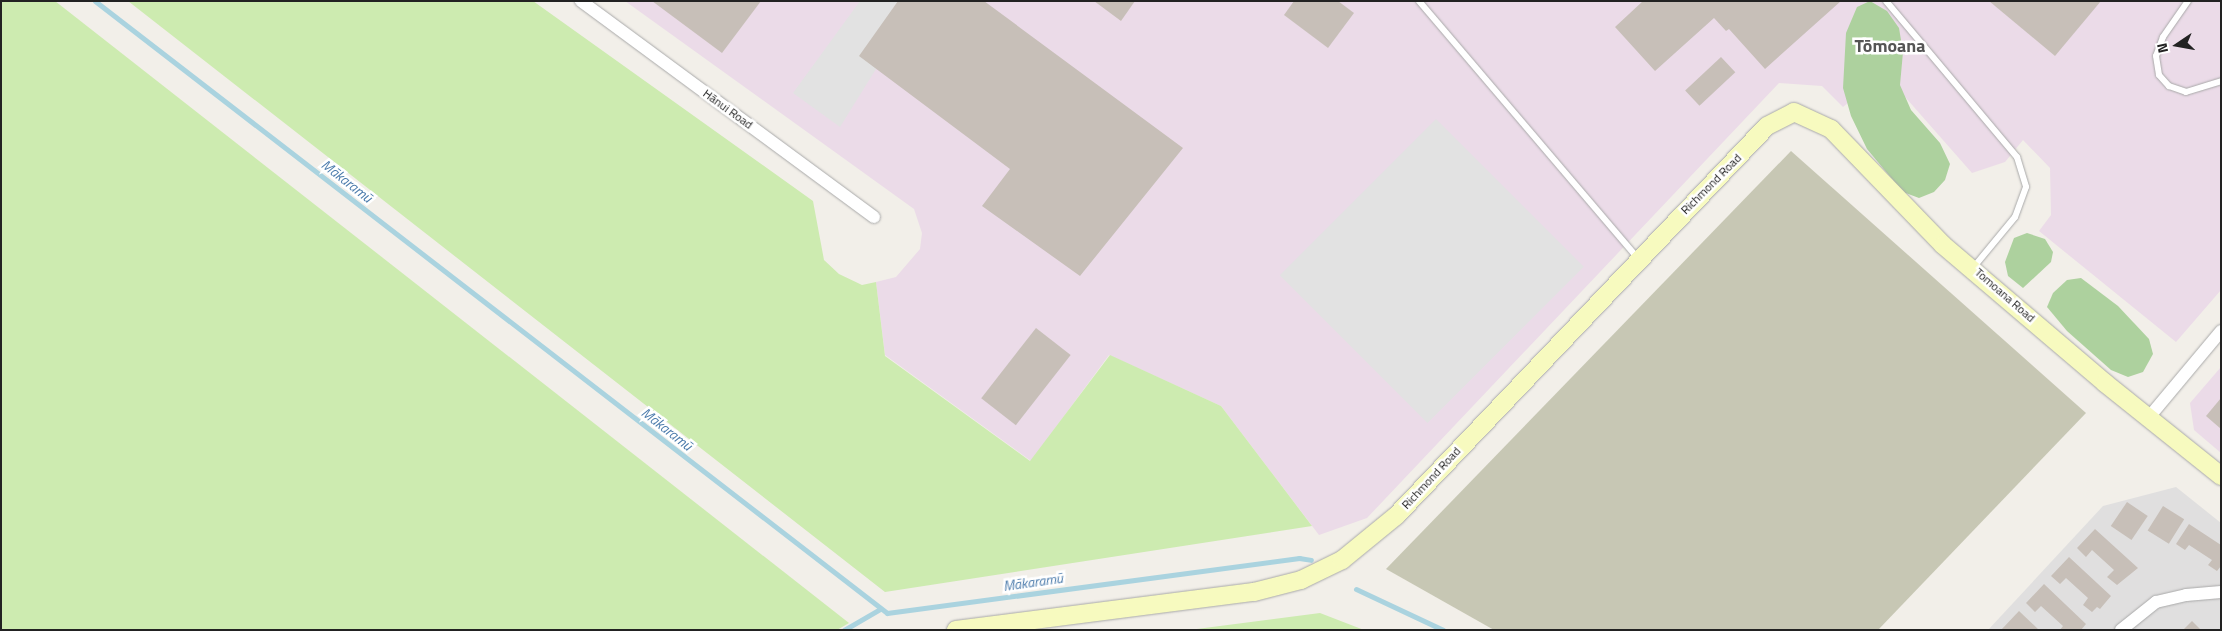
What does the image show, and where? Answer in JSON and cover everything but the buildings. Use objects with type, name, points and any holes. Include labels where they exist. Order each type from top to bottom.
[{"type":"street","name":"Hānui Road","points":[[581,1],[874,217]]},
{"type":"street","name":"Richmond Road","points":[[956,630],[1226,597],[1301,580],[1322,571],[1360,546],[1396,516],[1638,258],[1767,126],[1794,112]]},
{"type":"street","name":"Tomoana Road","points":[[1794,112],[1811,117],[1831,130],[1943,245],[1973,268],[2105,383],[2150,416],[2221,476]]},
{"type":"street","points":[[2150,416],[2221,331]]},
{"type":"street","points":[[2121,630],[2156,602],[2186,595],[2221,592]]},
{"type":"lane","points":[[1419,1],[1638,258]]},
{"type":"lane","points":[[1886,1],[2017,157],[2026,187],[2015,217],[1973,268]]},
{"type":"lane","points":[[2188,1],[2163,37],[2156,56],[2160,75],[2169,86],[2186,92],[2221,82]]},
{"type":"shaded area","points":[[625,1],[2221,1],[2221,290],[2176,342],[2039,231],[2051,215],[2050,168],[2023,140],[2005,162],[1972,173],[1884,73],[1843,107],[1822,86],[1779,83],[1367,518],[1319,535],[1221,406],[1109,355],[1031,461],[885,355],[876,282],[896,277],[920,249],[922,233],[914,209]]},
{"type":"shaded area","points":[[860,1],[898,1],[876,69],[840,127],[793,93]]},
{"type":"shaded area","points":[[1436,119],[1584,267],[1428,423],[1280,275]]},
{"type":"shaded area","points":[[1791,151],[2086,413],[1878,630],[1494,630],[1386,569]]},
{"type":"shaded area","points":[[2221,367],[2221,453],[2194,430],[2190,403]]},
{"type":"shaded area","points":[[2176,487],[2221,523],[2221,630],[1988,630],[2103,506]]},
{"type":"green space","points":[[1,1],[55,1],[849,623],[837,630],[1,630]]},
{"type":"green space","points":[[128,1],[533,1],[813,201],[824,260],[839,274],[862,285],[876,282],[885,356],[1030,461],[1110,355],[1221,406],[1312,526],[885,592]]},
{"type":"green space","points":[[1870,1],[1887,11],[1899,28],[1903,52],[1900,85],[1911,110],[1940,143],[1950,164],[1945,180],[1934,192],[1919,198],[1903,192],[1867,149],[1851,116],[1843,88],[1846,33],[1857,7]]},
{"type":"green space","points":[[2027,233],[2045,239],[2053,252],[2051,262],[2023,288],[2008,276],[2005,262],[2014,238]]},
{"type":"green space","points":[[2081,278],[2118,306],[2149,339],[2153,354],[2143,372],[2128,377],[2111,370],[2067,331],[2047,307],[2053,293],[2067,280]]},
{"type":"green space","points":[[1320,613],[1364,630],[1189,630]]},
{"type":"waterway","name":"Mākaramū","points":[[95,1],[887,613],[1299,558],[1311,560]]},
{"type":"waterway","name":"Mākaramū","points":[[1356,589],[1443,630]]},
{"type":"waterway","points":[[844,630],[880,609]]},
{"type":"district","name":"Tōmoana","points":[[1890,46]]}]
